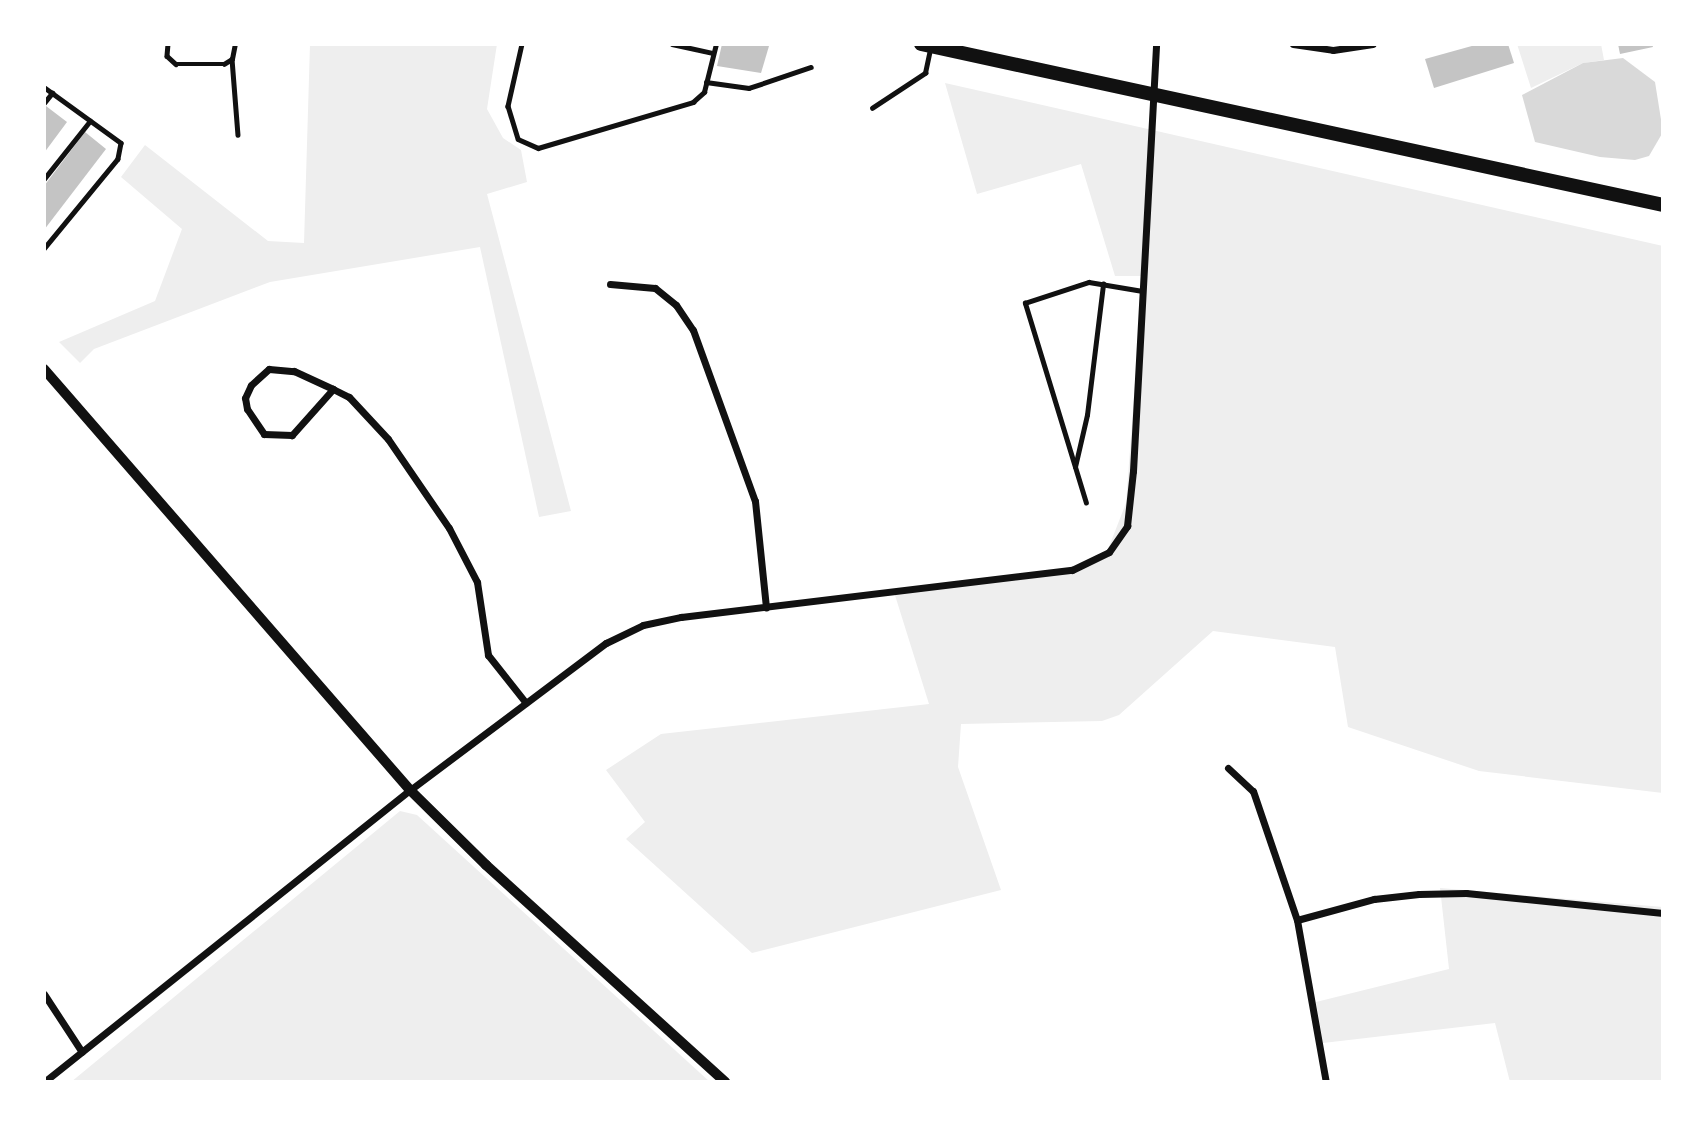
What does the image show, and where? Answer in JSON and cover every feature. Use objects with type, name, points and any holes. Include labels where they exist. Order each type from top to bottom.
[{"type":"main road","points":[[926,45],[1663,205]]},
{"type":"street","points":[[44,1082],[410,790],[607,643],[643,625],[766,607],[1072,570],[1110,552],[1127,526],[1156,44]]},
{"type":"street","points":[[1293,44],[1333,50],[1373,44]]},
{"type":"street","points":[[610,284],[655,288],[676,305],[693,330],[755,501],[766,607]]},
{"type":"street","points":[[44,369],[410,790],[486,865],[725,1082]]},
{"type":"street","points":[[333,389],[304,425],[285,437],[264,434],[247,410],[245,397],[251,385],[269,369],[293,371],[333,389],[349,397],[382,430],[449,528],[477,582],[488,655],[526,702]]},
{"type":"street","points":[[1228,768],[1253,791],[1297,920],[1326,1082]]},
{"type":"street","points":[[1297,920],[1374,899],[1466,893],[1663,913]]},
{"type":"street","points":[[44,994],[82,1052]]},
{"type":"lane","points":[[168,44],[167,56],[176,64],[224,64],[232,59]]},
{"type":"lane","points":[[234,44],[232,59],[238,135]]},
{"type":"lane","points":[[522,44],[508,106],[518,139],[538,148],[693,102],[704,92],[716,44]]},
{"type":"lane","points":[[672,44],[713,53]]},
{"type":"lane","points":[[872,108],[925,72],[926,45]]},
{"type":"lane","points":[[706,82],[749,88],[811,67]]},
{"type":"lane","points":[[44,87],[121,143],[118,159],[44,249]]},
{"type":"lane","points":[[44,103],[52,93]]},
{"type":"lane","points":[[44,179],[90,121]]},
{"type":"lane","points":[[1086,503],[1025,303],[1090,282],[1143,291]]},
{"type":"lane","points":[[1075,467],[1087,415],[1103,284]]},
{"type":"shaded area","points":[[310,44],[497,44],[487,109],[503,138],[521,150],[527,182],[487,194],[571,511],[539,517],[480,247],[270,282],[94,349],[80,363],[59,342],[155,301],[182,229],[121,177],[145,145],[268,241],[304,243]]},
{"type":"shaded area","points":[[1517,44],[1601,44],[1604,60],[1583,63],[1531,88]]},
{"type":"shaded area","points":[[1623,58],[1655,82],[1663,132],[1649,156],[1635,160],[1600,157],[1535,142],[1522,95],[1583,63]]},
{"type":"shaded area","points":[[945,83],[1663,246],[1663,793],[1479,771],[1348,727],[1335,647],[1213,631],[1119,715],[1102,721],[961,724],[958,767],[1001,890],[752,953],[626,839],[645,822],[606,770],[661,734],[929,704],[894,592],[1071,573],[1105,557],[1126,503],[1143,276],[1115,276],[1081,164],[977,194]]},
{"type":"shaded area","points":[[400,811],[417,815],[710,1082],[71,1082]]},
{"type":"shaded area","points":[[1440,888],[1663,907],[1663,1082],[1510,1082],[1495,1023],[1323,1043],[1316,1002],[1449,969]]},
{"type":"building","points":[[722,44],[769,46],[761,73],[717,66]]},
{"type":"building","points":[[1479,44],[1508,44],[1514,63],[1434,88],[1425,59]]},
{"type":"building","points":[[1618,44],[1652,44],[1653,47],[1620,54]]},
{"type":"building","points":[[46,106],[67,122],[44,153],[44,109]]},
{"type":"building","points":[[85,132],[106,149],[44,230],[44,186]]}]
